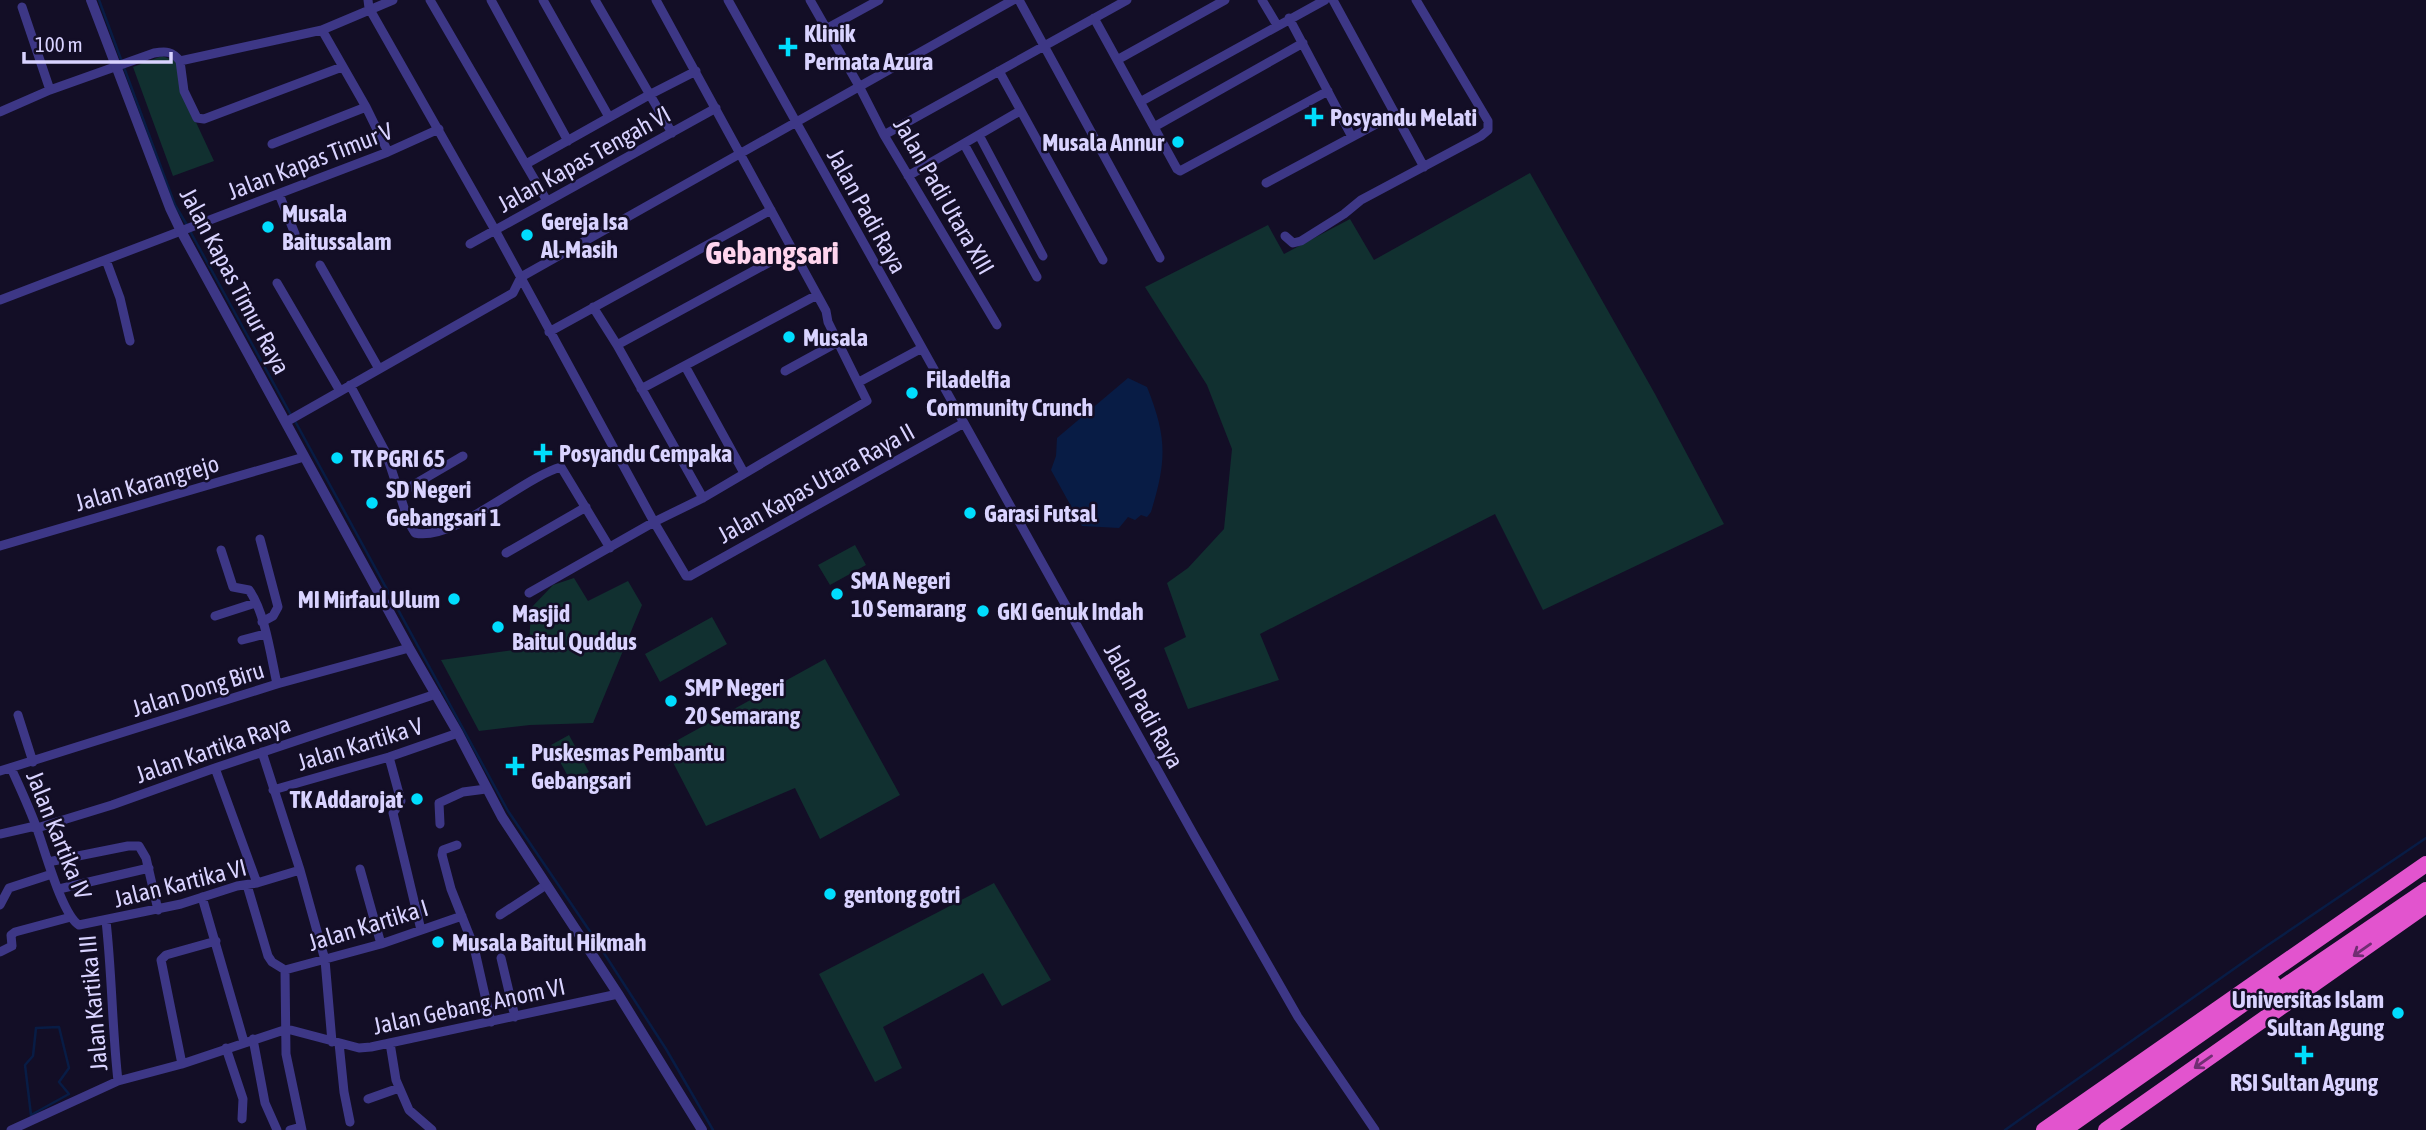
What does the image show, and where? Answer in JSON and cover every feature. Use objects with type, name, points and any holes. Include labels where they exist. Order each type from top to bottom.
[{"type":"highway","points":[[2044,1130],[2426,864]]},
{"type":"highway","points":[[2106,1130],[2426,876]]},
{"type":"highway","points":[[2080,1130],[2426,890]]},
{"type":"highway","points":[[2063,1130],[2279,992],[2426,905]]},
{"type":"street","name":"Jalan Kapas Timur Raya","points":[[91,0],[170,208],[291,419],[304,457],[502,817],[618,994],[702,1130]]},
{"type":"street","points":[[180,61],[322,30],[369,4],[393,0]]},
{"type":"street","points":[[430,0],[547,201]]},
{"type":"street","points":[[543,0],[609,117]]},
{"type":"street","points":[[596,0],[672,133]]},
{"type":"street","points":[[529,593],[654,522],[703,498],[793,442],[845,416],[868,398],[828,322],[826,311],[656,0]]},
{"type":"street","name":"Jalan Padi Raya","points":[[728,0],[1298,1017],[1375,1130]]},
{"type":"street","name":"Jalan Padi Utara XIII","points":[[810,0],[884,135],[997,325]]},
{"type":"street","points":[[826,29],[879,0]]},
{"type":"street","points":[[291,419],[513,293],[521,277],[1013,0]]},
{"type":"street","points":[[1020,0],[1160,258]]},
{"type":"street","points":[[884,135],[1127,0]]},
{"type":"street","points":[[1117,60],[1225,0]]},
{"type":"street","points":[[1262,0],[1277,25]]},
{"type":"street","points":[[1140,102],[1325,0]]},
{"type":"street","points":[[1333,0],[1424,167]]},
{"type":"street","points":[[1285,236],[1293,243],[1301,241],[1345,214],[1361,200],[1488,130],[1488,121],[1416,0]]},
{"type":"street","points":[[493,1],[568,141]]},
{"type":"street","points":[[369,4],[654,522]]},
{"type":"street","points":[[22,7],[50,90]]},
{"type":"street","points":[[1094,18],[1177,169],[1185,170],[1328,91]]},
{"type":"street","points":[[1289,18],[1352,137]]},
{"type":"street","points":[[322,30],[388,152]]},
{"type":"street","points":[[1154,127],[1303,43]]},
{"type":"street","points":[[0,112],[50,90],[167,51],[180,61],[184,91],[197,118],[204,119],[342,66]]},
{"type":"street","points":[[526,164],[696,71]]},
{"type":"street","points":[[999,71],[1102,260]]},
{"type":"street","points":[[272,144],[366,107]]},
{"type":"street","name":"Jalan Kapas Tengah VI","points":[[470,244],[716,108]]},
{"type":"street","points":[[908,176],[1020,111]]},
{"type":"street","points":[[1266,183],[1395,114]]},
{"type":"street","name":"Jalan Kapas Timur V","points":[[0,300],[388,152],[439,129]]},
{"type":"street","points":[[979,135],[1043,256]]},
{"type":"street","points":[[964,144],[1037,277]]},
{"type":"street","points":[[279,194],[295,234]]},
{"type":"street","points":[[997,204],[1011,197]]},
{"type":"street","points":[[549,332],[771,210]]},
{"type":"street","points":[[617,345],[793,250]]},
{"type":"street","points":[[106,260],[120,298],[130,341]]},
{"type":"street","points":[[320,265],[379,369]]},
{"type":"street","points":[[276,283],[340,391]]},
{"type":"street","points":[[641,389],[817,295]]},
{"type":"street","points":[[593,307],[703,498]]},
{"type":"street","points":[[785,371],[838,342]]},
{"type":"street","points":[[859,382],[922,348]]},
{"type":"street","points":[[685,366],[744,473]]},
{"type":"street","points":[[350,385],[386,453],[412,530],[418,534],[458,523],[558,468],[564,469],[610,548]]},
{"type":"street","name":"Jalan Kapas Utara Raya II","points":[[654,522],[688,577],[964,423]]},
{"type":"street","points":[[398,494],[463,456]]},
{"type":"street","name":"Jalan Karangrejo","points":[[0,546],[304,457]]},
{"type":"street","points":[[506,553],[586,507]]},
{"type":"street","points":[[260,539],[278,607],[273,616],[262,622]]},
{"type":"street","points":[[220,550],[231,584],[235,588],[249,590],[255,603],[277,684]]},
{"type":"street","points":[[215,616],[255,603]]},
{"type":"street","points":[[243,640],[265,634]]},
{"type":"street","name":"Jalan Dong Biru","points":[[0,771],[277,684],[409,648]]},
{"type":"street","name":"Jalan Kartika Raya","points":[[0,834],[37,828],[112,805],[436,694]]},
{"type":"street","points":[[18,715],[33,762]]},
{"type":"street","name":"Jalan Kartika V","points":[[273,790],[389,757],[458,733]]},
{"type":"street","points":[[262,752],[300,870],[325,960],[350,1122]]},
{"type":"street","points":[[389,757],[401,801],[393,813],[421,930]]},
{"type":"street","name":"Jalan Kartika IV","points":[[11,768],[71,917]]},
{"type":"street","points":[[215,768],[252,884],[268,956],[275,965],[285,970],[286,1054],[302,1128],[290,1130]]},
{"type":"street","points":[[440,824],[438,806],[443,801],[463,792],[486,789]]},
{"type":"street","points":[[48,862],[134,845],[142,849],[158,910]]},
{"type":"street","points":[[457,845],[442,851],[451,889],[474,947],[491,1022]]},
{"type":"street","points":[[59,890],[149,868]]},
{"type":"street","points":[[360,869],[381,944]]},
{"type":"street","name":"Jalan Kartika VI","points":[[71,917],[76,924],[82,926],[158,910],[300,870]]},
{"type":"street","points":[[0,905],[9,888],[52,874]]},
{"type":"street","points":[[500,915],[545,884]]},
{"type":"street","points":[[202,897],[214,942],[248,1041],[264,1103],[277,1130]]},
{"type":"street","name":"Jalan Kartika I","points":[[285,970],[381,944],[462,916]]},
{"type":"street","points":[[0,952],[12,946],[11,935],[15,932],[71,917]]},
{"type":"street","name":"Jalan Kartika III","points":[[106,921],[112,971],[112,1024],[118,1081]]},
{"type":"street","points":[[182,1064],[161,960],[166,955],[214,942]]},
{"type":"street","points":[[501,958],[515,1017]]},
{"type":"street","name":"Jalan Gebang Anom VI","points":[[287,1028],[359,1048],[618,994]]},
{"type":"street","points":[[11,1130],[118,1081],[182,1064],[287,1028]]},
{"type":"street","points":[[390,1043],[399,1088],[409,1110],[432,1130]]},
{"type":"street","points":[[226,1048],[243,1099],[242,1119]]},
{"type":"street","points":[[368,1099],[399,1088]]},
{"type":"green space","points":[[162,56],[176,61],[181,90],[214,161],[173,176],[133,67]]},
{"type":"green space","points":[[1530,173],[1655,394],[1724,524],[1543,610],[1495,514],[1260,634],[1279,680],[1188,709],[1164,648],[1186,637],[1167,583],[1188,568],[1224,529],[1232,449],[1207,385],[1145,287],[1268,225],[1284,254],[1350,219],[1374,260]]},
{"type":"green space","points":[[855,545],[866,565],[830,585],[818,565]]},
{"type":"green space","points":[[574,578],[588,601],[628,581],[642,605],[593,723],[530,725],[479,731],[441,660],[529,648],[531,608],[553,585]]},
{"type":"green space","points":[[712,617],[727,644],[660,682],[645,654]]},
{"type":"green space","points":[[825,659],[900,795],[820,839],[795,788],[706,826],[665,747]]},
{"type":"green space","points":[[569,735],[589,772],[571,782],[551,745]]},
{"type":"green space","points":[[994,883],[1051,980],[1002,1006],[983,973],[883,1027],[902,1068],[875,1082],[819,974]]},
{"type":"water","points":[[1128,378],[1147,387],[1161,435],[1162,463],[1151,512],[1147,517],[1141,515],[1135,520],[1128,517],[1119,528],[1082,526],[1051,470],[1056,456],[1057,438]]},
{"type":"waterway","points":[[99,0],[175,205],[187,225]]},
{"type":"waterway","points":[[190,231],[291,415]]},
{"type":"waterway","points":[[295,421],[508,811],[666,1049],[713,1130]]},
{"type":"waterway","points":[[2005,1130],[2265,947],[2426,838]]},
{"type":"waterway","points":[[59,1027],[69,1068],[59,1082],[69,1094],[31,1115],[25,1065],[33,1056],[36,1028],[59,1027]]},
{"type":"place","name":"Klinik Permata Azura","points":[[788,47]]},
{"type":"place","name":"Posyandu Melati","points":[[1314,117]]},
{"type":"place","name":"Musala Annur","points":[[1178,142]]},
{"type":"place","name":"Musala Baitussalam","points":[[268,227]]},
{"type":"place","name":"Gereja Isa Al-Masih","points":[[527,235]]},
{"type":"place","name":"Musala","points":[[789,337]]},
{"type":"place","name":"Filadelfia Community Crunch","points":[[912,393]]},
{"type":"place","name":"Posyandu Cempaka","points":[[543,453]]},
{"type":"place","name":"TK PGRI 65","points":[[337,458]]},
{"type":"place","name":"SD Negeri Gebangsari 1","points":[[372,503]]},
{"type":"place","name":"Garasi Futsal","points":[[970,513]]},
{"type":"place","name":"SMA Negeri 10 Semarang","points":[[837,594]]},
{"type":"place","name":"MI Mirfaul Ulum","points":[[454,599]]},
{"type":"place","name":"GKI Genuk Indah","points":[[983,611]]},
{"type":"place","name":"Masjid Baitul Quddus","points":[[498,627]]},
{"type":"place","name":"SMP Negeri 20 Semarang","points":[[671,701]]},
{"type":"place","name":"Puskesmas Pembantu Gebangsari","points":[[515,766]]},
{"type":"place","name":"TK Addarojat","points":[[417,799]]},
{"type":"place","name":"gentong gotri","points":[[830,894]]},
{"type":"place","name":"Musala Baitul Hikmah","points":[[438,942]]},
{"type":"place","name":"Universitas Islam Sultan Agung","points":[[2398,1013]]},
{"type":"place","name":"RSI Sultan Agung","points":[[2304,1055]]},
{"type":"district","name":"Gebangsari","points":[[772,252]]}]
